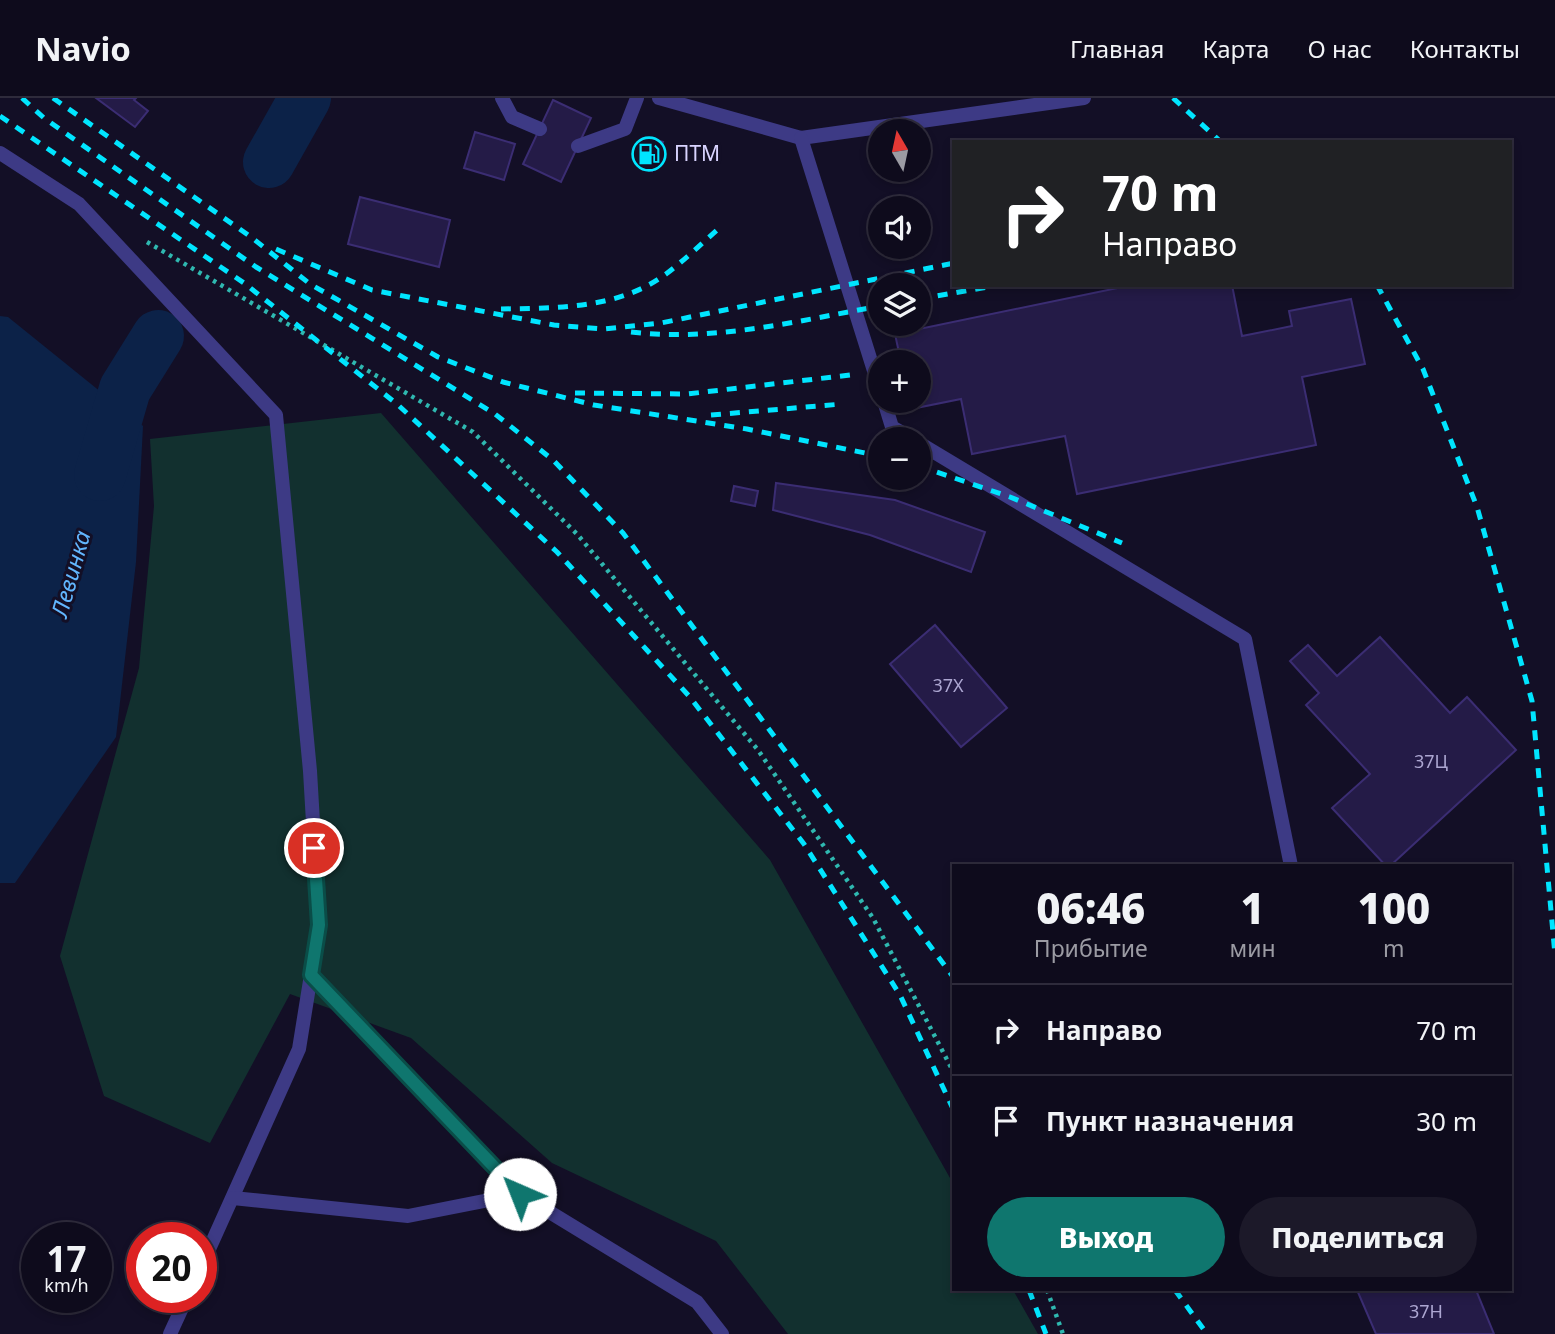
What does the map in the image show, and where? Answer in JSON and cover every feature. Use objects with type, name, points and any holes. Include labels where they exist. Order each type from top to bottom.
[{"type":"lane","points":[[502,98],[512,117],[540,130]]},
{"type":"lane","points":[[578,146],[625,129],[637,98]]},
{"type":"lane","points":[[659,98],[801,138],[1084,98]]},
{"type":"lane","points":[[801,138],[868,352]]},
{"type":"lane","points":[[0,153],[79,204],[276,415],[310,771],[319,925],[299,1049],[217,1232]]},
{"type":"lane","points":[[931,450],[1245,639],[1291,864]]},
{"type":"lane","points":[[311,975],[520,1194],[697,1302],[722,1334]]},
{"type":"lane","points":[[233,1198],[408,1216],[520,1194]]},
{"type":"lane","points":[[170,1334],[180,1313]]},
{"type":"path","points":[[140,239],[473,432],[577,534],[758,750],[873,918],[952,1069]]},
{"type":"path","points":[[1047,1291],[1063,1334]]},
{"type":"green space","points":[[381,413],[770,860],[952,1181],[952,1291],[1014,1291],[1038,1334],[788,1334],[716,1241],[552,1163],[411,1038],[290,994],[210,1143],[104,1096],[60,956],[139,668],[154,506],[150,439]]},
{"type":"water","points":[[0,316],[8,317],[143,426],[136,562],[116,737],[15,883],[0,883]]},
{"type":"building","points":[[96,98],[136,98],[134,100],[148,111],[135,127]]},
{"type":"building","points":[[553,100],[591,118],[561,182],[523,164]]},
{"type":"building","points":[[475,132],[515,144],[504,180],[464,168]]},
{"type":"building","points":[[650,138],[663,142],[652,171],[640,167]]},
{"type":"building","points":[[360,197],[450,220],[439,267],[348,244]]},
{"type":"building","points":[[1122,287],[1232,287],[1242,336],[1292,326],[1289,311],[1351,299],[1365,364],[1302,377],[1316,445],[1077,494],[1065,436],[972,454],[961,399],[931,405],[931,350],[898,350],[895,336],[931,336],[931,327]]},
{"type":"building","points":[[776,483],[895,500],[985,532],[971,572],[870,535],[773,510]]},
{"type":"building","points":[[734,486],[758,491],[755,506],[731,501]]},
{"type":"building","points":[[935,625],[1007,708],[961,747],[890,664]]},
{"type":"building","points":[[1380,637],[1450,713],[1467,697],[1516,750],[1392,864],[1384,864],[1332,808],[1370,774],[1306,705],[1319,693],[1290,661],[1308,645],[1337,676]]},
{"type":"building","points":[[1357,1291],[1476,1291],[1494,1334],[1376,1334]]},
{"type":"waterway","name":"Левинка","points":[[269,162],[305,98]]},
{"type":"waterway","name":"Левинка","points":[[100,475],[125,389],[158,336]]},
{"type":"railway","points":[[22,98],[44,118],[256,267],[495,414],[553,460],[623,533],[952,975]]},
{"type":"railway","points":[[53,98],[251,237],[310,284],[438,357],[503,382],[594,405],[747,429],[868,454]]},
{"type":"railway","points":[[1173,98],[1219,140]]},
{"type":"railway","points":[[0,116],[244,283],[397,404],[557,552],[689,696],[804,844],[900,995],[952,1107]]},
{"type":"railway","points":[[501,309],[565,307],[628,294],[648,286],[666,274],[723,225]]},
{"type":"railway","points":[[276,249],[372,290],[554,325],[603,329],[661,323],[952,263]]},
{"type":"railway","points":[[931,297],[988,287]]},
{"type":"railway","points":[[1378,287],[1423,369],[1477,507],[1532,701],[1555,955]]},
{"type":"railway","points":[[631,332],[725,332],[868,308]]},
{"type":"railway","points":[[575,393],[687,394],[850,375]]},
{"type":"railway","points":[[711,415],[842,404]]},
{"type":"railway","points":[[931,470],[1010,497],[1122,543]]},
{"type":"railway","points":[[1029,1291],[1046,1334]]},
{"type":"railway","points":[[1176,1291],[1207,1334]]},
{"type":"place","name":"ПТМ","points":[[649,154]]},
{"type":"route","points":[[314,848],[319,925],[311,975],[520,1194]]}]
